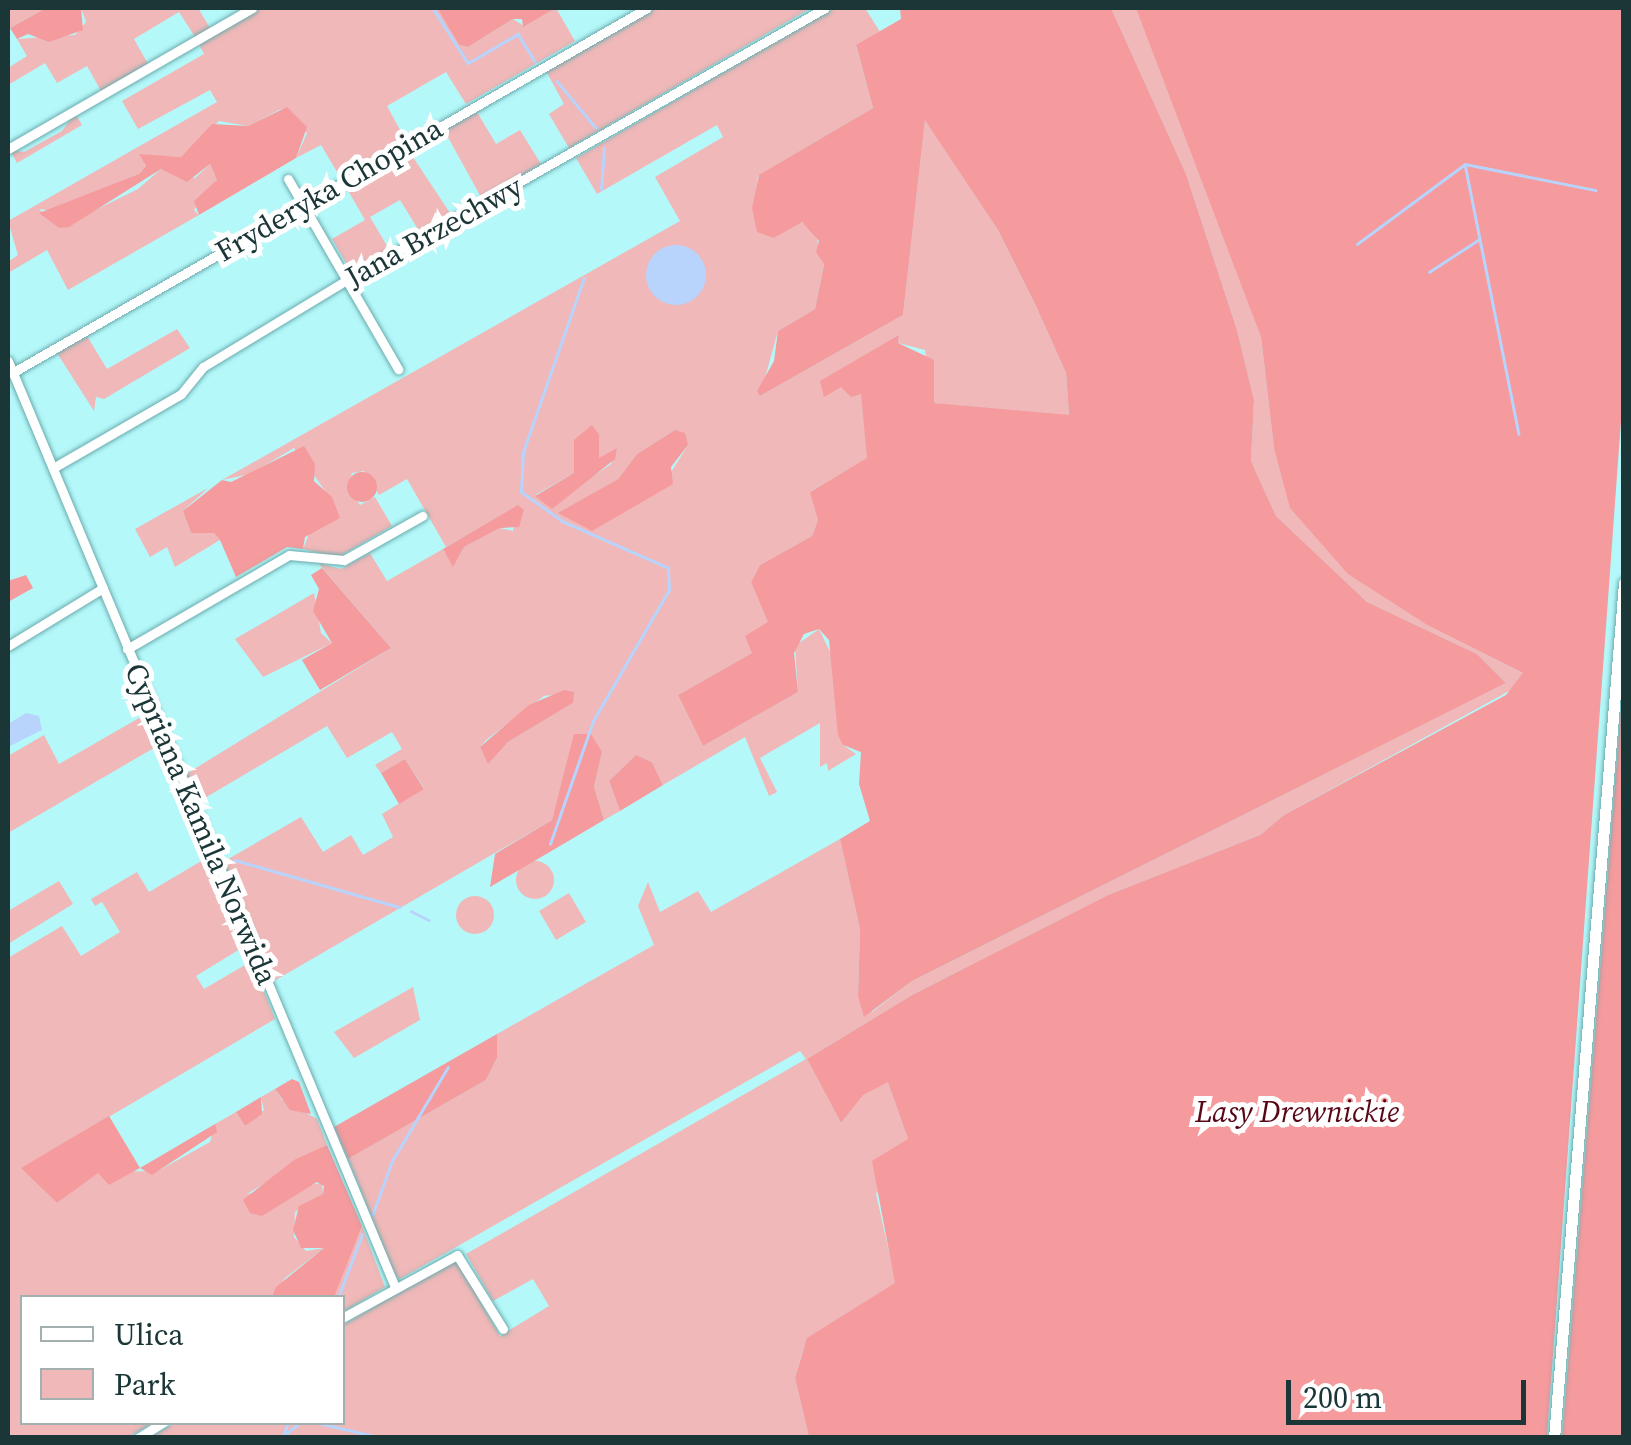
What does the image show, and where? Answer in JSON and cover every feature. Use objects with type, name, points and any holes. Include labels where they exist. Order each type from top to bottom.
[{"type":"main road","points":[[1554,1438],[1624,583]]},
{"type":"street","points":[[8,148],[252,8]]},
{"type":"street","name":"Fryderyka Chopina","points":[[12,373],[647,8]]},
{"type":"street","name":"Jana Brzechwy","points":[[53,468],[181,394],[202,366],[825,8]]},
{"type":"street","points":[[288,179],[398,369]]},
{"type":"street","name":"Cypriana Kamila Norwida","points":[[8,361],[395,1287]]},
{"type":"street","points":[[127,649],[290,555],[344,560],[422,516]]},
{"type":"street","points":[[8,646],[104,588]]},
{"type":"street","points":[[345,1316],[457,1255],[502,1329]]},
{"type":"green space","points":[[8,8],[46,8],[8,29]]},
{"type":"green space","points":[[46,8],[81,8],[83,30],[49,42],[28,34],[17,39],[10,28]]},
{"type":"green space","points":[[81,8],[198,8],[210,28],[195,37],[179,12],[134,39],[148,64],[101,91],[87,66],[57,83],[45,63],[8,85],[8,68],[27,56],[17,39],[75,35],[86,22]]},
{"type":"green space","points":[[259,8],[437,8],[459,45],[468,47],[513,19],[524,26],[556,8],[575,41],[466,104],[446,72],[387,106],[405,139],[340,177],[321,145],[296,158],[307,133],[281,109],[248,126],[219,121],[181,157],[140,155],[146,166],[139,174],[55,211],[39,209],[59,228],[138,189],[161,169],[195,178],[210,164],[217,180],[194,210],[199,215],[68,290],[47,250],[8,273],[8,262],[18,255],[8,221],[217,102],[210,90],[138,129],[122,101],[204,54],[198,42]]},
{"type":"green space","points":[[437,8],[556,8],[523,27],[522,19],[513,19],[468,47],[459,45]]},
{"type":"green space","points":[[656,8],[811,8],[569,148],[549,114],[564,104],[546,71]]},
{"type":"green space","points":[[835,8],[865,8],[880,32],[856,46],[873,108],[758,176],[756,191],[774,238],[801,222],[815,232],[824,263],[815,309],[778,331],[760,396],[903,315],[925,119],[998,230],[1036,306],[1066,373],[1069,416],[933,403],[925,350],[898,343],[899,337],[842,386],[861,393],[868,458],[811,491],[818,520],[812,536],[760,565],[751,582],[769,622],[752,653],[678,695],[703,746],[798,692],[795,646],[819,629],[833,658],[843,745],[856,754],[828,771],[827,763],[820,767],[820,723],[760,758],[777,792],[769,796],[745,737],[663,785],[652,762],[636,755],[609,781],[620,811],[604,820],[594,787],[602,752],[573,745],[552,820],[274,981],[223,862],[301,817],[323,852],[351,835],[363,855],[393,837],[382,814],[424,788],[405,759],[381,773],[375,765],[402,749],[392,732],[347,758],[327,726],[198,802],[186,774],[391,648],[318,563],[341,569],[370,553],[387,581],[443,549],[453,566],[464,547],[500,528],[513,531],[518,506],[446,547],[407,479],[379,495],[364,471],[352,473],[348,486],[360,505],[375,497],[392,526],[340,556],[327,555],[303,549],[326,492],[294,448],[250,474],[222,480],[680,221],[655,177],[723,137],[717,125],[597,194],[576,158]],"holes":[[[592,425],[599,434],[599,459],[617,449],[611,464],[561,498],[535,495],[574,473]],[[675,430],[688,445],[670,474],[559,513],[618,479],[637,454]],[[559,694],[573,703],[508,742],[488,763],[480,747],[544,696]]]},
{"type":"green space","points":[[900,8],[1111,8],[1186,174],[1237,330],[1254,400],[1251,461],[1276,516],[1367,602],[1477,654],[1506,683],[912,981],[864,1017],[858,996],[860,929],[840,839],[870,821],[859,784],[861,752],[843,745],[838,735],[829,640],[819,629],[804,634],[794,653],[798,692],[703,746],[678,695],[752,653],[745,636],[768,622],[751,582],[760,565],[812,536],[818,520],[810,492],[867,458],[861,394],[851,397],[841,387],[824,397],[820,381],[899,335],[898,343],[934,360],[934,403],[1069,415],[1066,373],[1036,306],[998,230],[925,120],[903,315],[760,396],[757,391],[774,361],[778,331],[815,309],[824,264],[816,252],[819,241],[802,222],[774,238],[757,232],[752,208],[759,175],[873,108],[856,45],[901,19]]},
{"type":"green space","points":[[1111,8],[1136,8],[1147,25],[1261,337],[1274,448],[1429,626],[1523,673],[1520,685],[1284,815],[1260,835],[1108,895],[912,995],[807,1059],[841,1123],[862,1095],[888,1081],[908,1139],[876,1194],[896,1283],[804,1347],[795,1378],[809,1437],[149,1438],[172,1425],[345,1425],[345,1324],[456,1259],[500,1336],[549,1306],[533,1279],[493,1301],[466,1254],[806,1059],[800,1051],[400,1279],[395,1276],[348,1159],[486,1080],[497,1058],[497,1034],[654,945],[638,906],[648,882],[660,912],[698,891],[711,912],[840,839],[860,929],[858,996],[872,1012],[912,981],[1506,683],[1477,654],[1367,602],[1276,516],[1251,461],[1254,400],[1237,330],[1186,174]]},
{"type":"green space","name":"Lasy Drewnickie","points":[[1136,8],[1623,8],[1623,393],[1547,1437],[809,1437],[795,1378],[807,1338],[895,1283],[872,1161],[908,1139],[888,1082],[863,1095],[841,1123],[807,1059],[912,995],[1108,895],[1260,835],[1284,815],[1506,695],[1523,673],[1429,626],[1348,574],[1290,508],[1274,448],[1261,337]]},
{"type":"green space","points":[[287,107],[307,127],[296,158],[199,215],[194,201],[217,180],[210,164],[187,182],[161,169],[69,227],[59,228],[39,213],[139,174],[146,166],[139,154],[181,157],[212,124],[248,126]]},
{"type":"green space","points":[[477,112],[496,144],[520,130],[541,164],[482,199],[444,130]]},
{"type":"green space","points":[[75,113],[82,125],[17,163],[10,150],[24,152],[62,131]]},
{"type":"green space","points":[[409,151],[452,216],[421,234],[400,200],[370,217],[390,251],[350,270],[332,239],[365,220],[346,187]]},
{"type":"green space","points":[[177,329],[190,348],[104,399],[96,397],[94,411],[57,353],[87,336],[107,369]]},
{"type":"green space","points":[[592,425],[599,434],[599,458],[617,448],[615,459],[552,509],[535,496],[574,473],[574,440]]},
{"type":"green space","points":[[675,430],[685,433],[688,445],[671,467],[673,484],[592,531],[558,513],[618,479],[637,454]]},
{"type":"green space","points":[[304,446],[315,464],[314,481],[332,497],[340,518],[305,537],[303,549],[287,547],[236,577],[220,540],[214,533],[191,533],[183,511],[222,480],[231,482]]},
{"type":"green space","points":[[362,472],[376,481],[377,487],[368,501],[362,502],[348,493],[347,487],[356,473]]},
{"type":"green space","points":[[208,488],[183,511],[191,533],[214,533],[220,540],[175,567],[167,547],[150,557],[135,529]]},
{"type":"green space","points":[[518,505],[524,510],[519,527],[500,528],[464,547],[453,567],[443,549]]},
{"type":"green space","points":[[322,568],[391,648],[320,690],[302,660],[332,643],[313,611],[319,589],[311,575]]},
{"type":"green space","points":[[26,575],[33,588],[8,602],[8,581]]},
{"type":"green space","points":[[314,593],[321,633],[332,643],[263,677],[235,639]]},
{"type":"green space","points":[[1623,683],[1623,1437],[1562,1437],[1607,884]]},
{"type":"green space","points":[[564,690],[574,692],[573,703],[508,742],[488,764],[480,747],[529,705]]},
{"type":"green space","points":[[146,714],[159,745],[8,833],[8,756],[44,735],[59,764]]},
{"type":"green space","points":[[574,734],[591,734],[602,752],[594,787],[604,820],[490,887],[495,854],[552,820]]},
{"type":"green space","points":[[636,755],[652,762],[663,785],[620,811],[609,781]]},
{"type":"green space","points":[[405,759],[424,789],[399,804],[381,773]]},
{"type":"green space","points":[[208,857],[245,946],[196,976],[204,989],[252,961],[275,1019],[22,1168],[57,1203],[98,1172],[158,1171],[210,1142],[215,1124],[236,1112],[245,1126],[264,1110],[261,1097],[275,1089],[282,1100],[317,1119],[327,1145],[247,1194],[322,1183],[323,1194],[295,1212],[294,1237],[306,1251],[324,1248],[285,1278],[273,1295],[20,1295],[20,1425],[149,1425],[128,1437],[8,1437],[8,958],[62,926],[81,956],[120,932],[102,902],[95,906],[91,899],[137,872],[149,892]]},
{"type":"green space","points":[[535,861],[548,867],[554,880],[548,893],[535,899],[522,893],[516,880],[522,867]]},
{"type":"green space","points":[[59,881],[73,904],[8,944],[8,911]]},
{"type":"green space","points":[[569,893],[586,922],[556,940],[539,911]]},
{"type":"green space","points":[[475,896],[489,901],[494,915],[489,929],[475,934],[461,929],[456,915],[461,901]]},
{"type":"green space","points":[[413,987],[420,1020],[354,1058],[334,1032]]},
{"type":"green space","points":[[497,1034],[497,1058],[486,1080],[348,1159],[334,1127]]},
{"type":"green space","points":[[292,1079],[299,1082],[311,1114],[290,1110],[275,1089]]},
{"type":"green space","points":[[261,1097],[262,1114],[245,1126],[236,1112]]},
{"type":"green space","points":[[109,1116],[140,1168],[109,1185],[98,1173],[57,1203],[21,1168]]},
{"type":"green space","points":[[215,1124],[217,1132],[152,1175],[140,1168]]},
{"type":"green space","points":[[327,1145],[362,1226],[335,1295],[273,1295],[276,1287],[324,1248],[301,1248],[293,1230],[299,1206],[323,1194],[324,1186],[317,1182],[262,1216],[250,1213],[243,1200],[294,1160]]},
{"type":"green space","points":[[362,1226],[385,1287],[345,1311],[345,1295],[334,1295]]},
{"type":"water","points":[[676,245],[697,254],[706,275],[697,296],[676,305],[655,296],[646,275],[655,254]]},
{"type":"water","points":[[26,713],[39,716],[42,730],[8,747],[8,724]]},
{"type":"waterway","points":[[433,8],[468,63],[518,34],[535,61]]},
{"type":"waterway","points":[[557,81],[596,128]]},
{"type":"waterway","points":[[601,189],[604,148]]},
{"type":"waterway","points":[[1465,164],[1519,434]]},
{"type":"waterway","points":[[1357,244],[1465,164],[1595,190]]},
{"type":"waterway","points":[[1429,272],[1478,240]]},
{"type":"waterway","points":[[550,844],[593,721],[669,590],[668,568],[563,522],[521,492],[523,452],[584,278]]},
{"type":"waterway","points":[[235,860],[399,907]]},
{"type":"waterway","points":[[411,911],[429,920]]},
{"type":"waterway","points":[[372,1216],[392,1161],[448,1067]]},
{"type":"waterway","points":[[339,1295],[362,1234]]},
{"type":"waterway","points":[[283,1436],[287,1425]]},
{"type":"waterway","points":[[283,1436],[297,1425]]},
{"type":"waterway","points":[[327,1425],[383,1438]]}]
